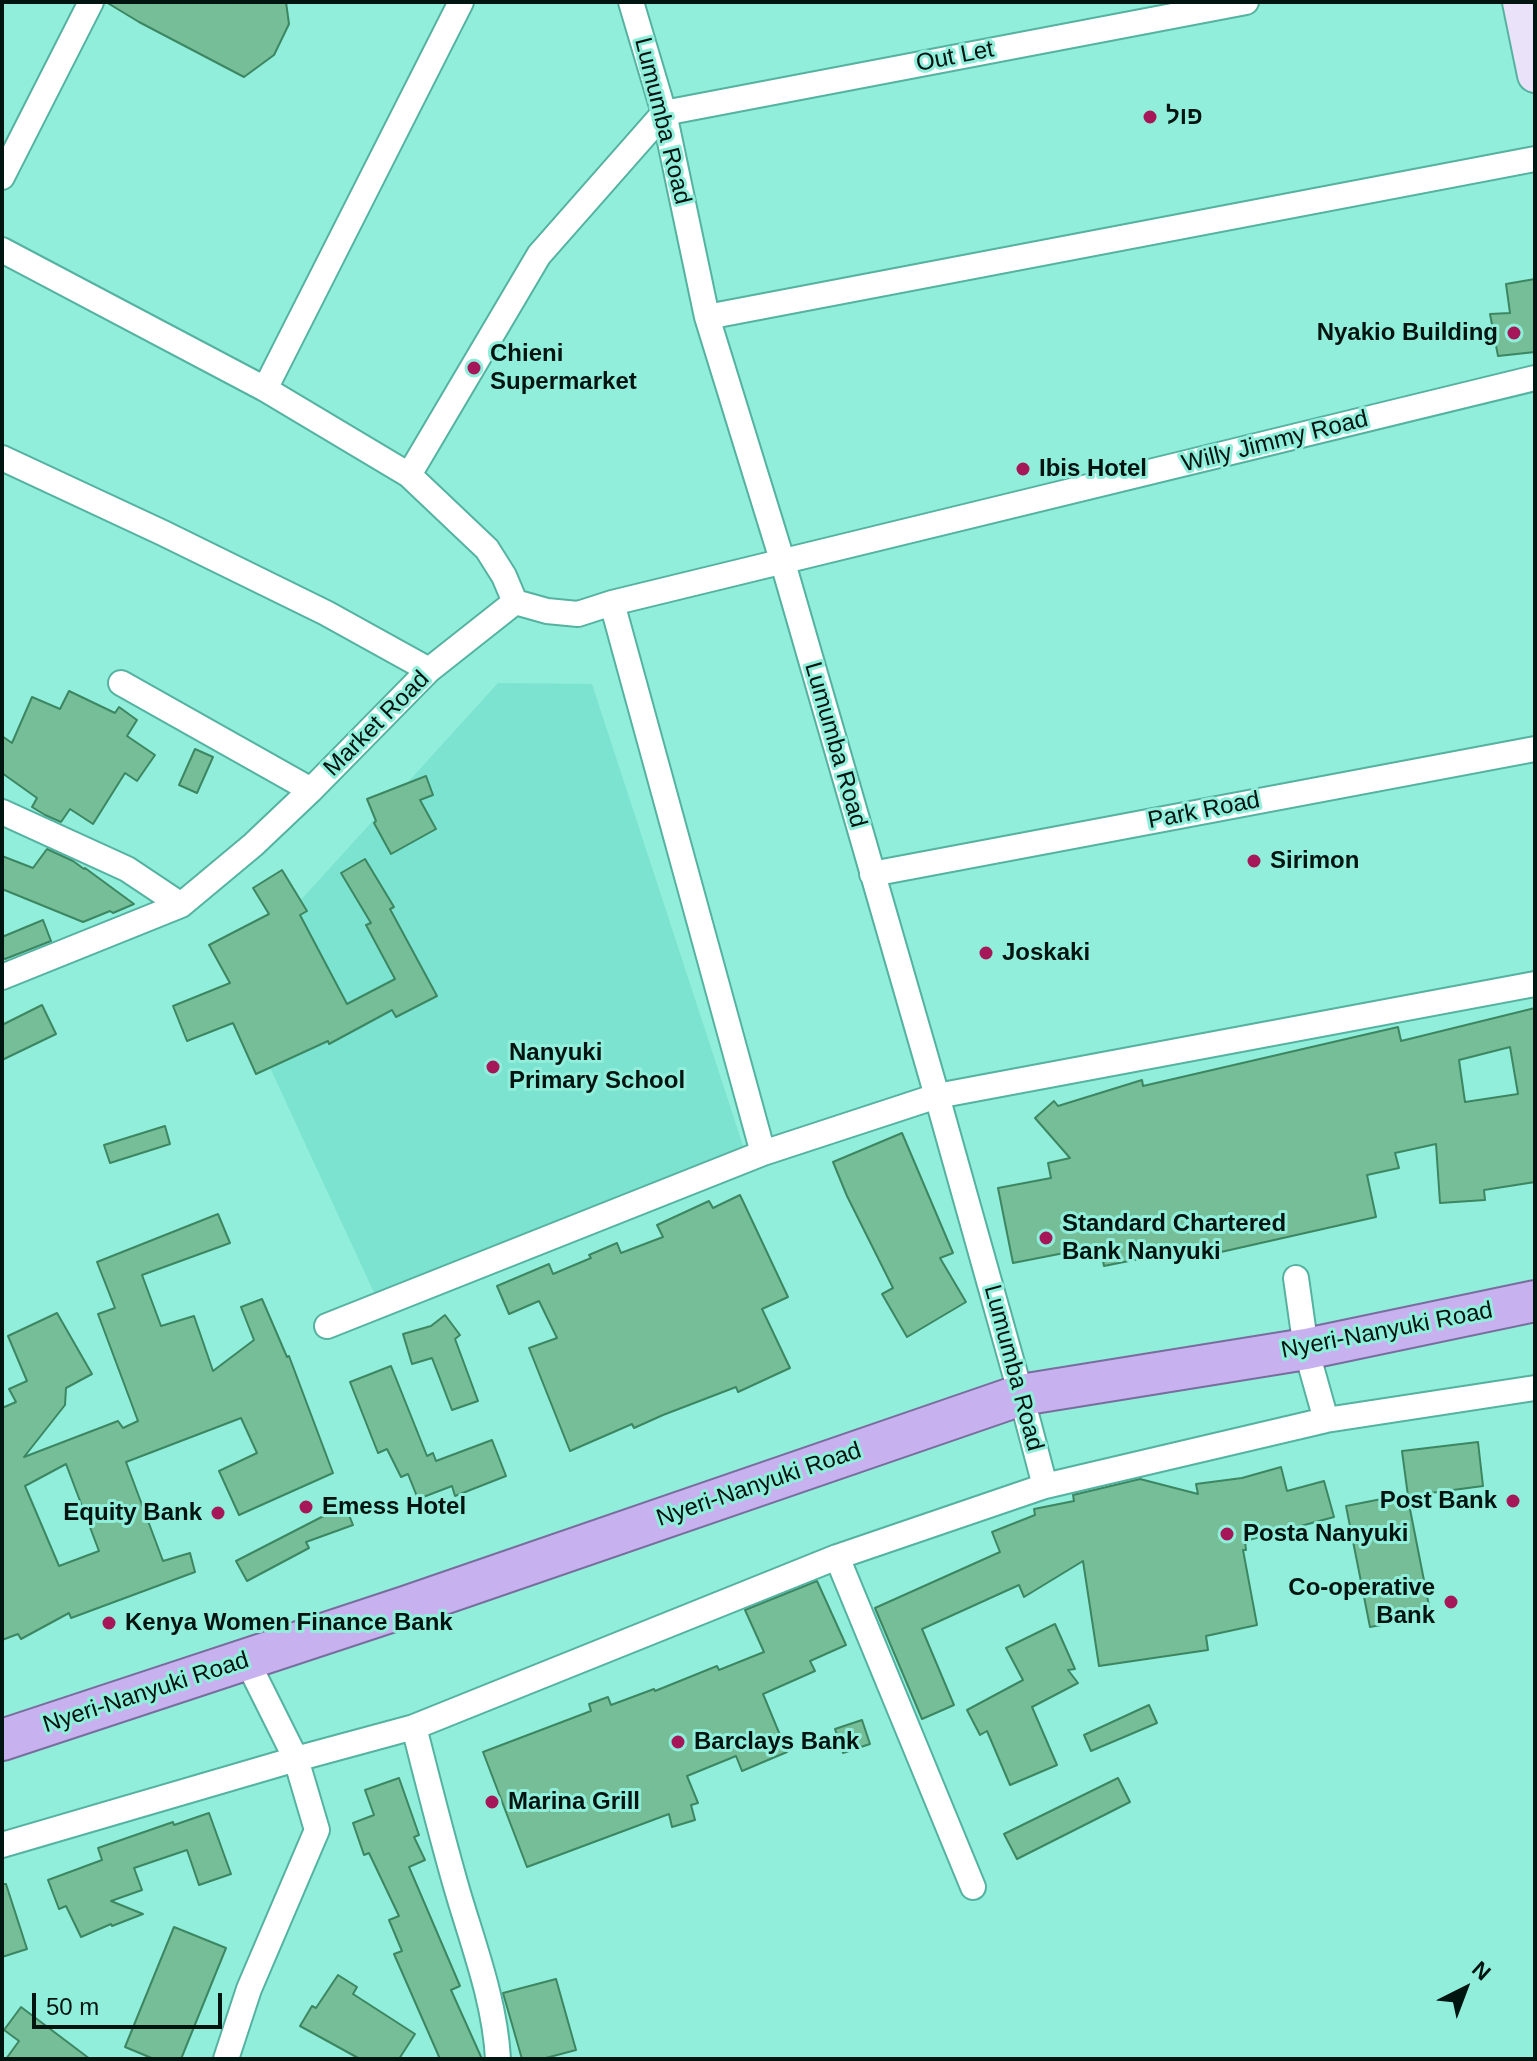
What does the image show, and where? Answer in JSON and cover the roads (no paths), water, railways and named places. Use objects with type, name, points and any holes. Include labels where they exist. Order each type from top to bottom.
[{"type":"highway","name":"Nyeri-Nanyuki Road","points":[[2,1740],[435,1597],[1021,1395],[1306,1349],[1535,1301]]},
{"type":"main road","points":[[1520,2],[1535,75]]},
{"type":"street","points":[[2,177],[91,2]]},
{"type":"street","points":[[265,389],[461,2]]},
{"type":"street","name":"Lumumba Road","points":[[631,2],[664,113],[707,317],[783,563],[937,1096],[1045,1486]]},
{"type":"street","name":"Out Let","points":[[664,113],[1246,2]]},
{"type":"street","points":[[409,475],[539,255],[664,113]]},
{"type":"street","points":[[707,317],[1535,159]]},
{"type":"street","points":[[2,250],[265,389],[409,475],[487,549],[504,576],[515,602],[547,611],[578,614],[612,603],[783,563]]},
{"type":"street","name":"Willy Jimmy Road","points":[[783,563],[1535,378]]},
{"type":"street","points":[[2,458],[326,613],[429,670]]},
{"type":"street","name":"Market Road","points":[[2,977],[181,905],[253,845],[429,670],[515,602]]},
{"type":"street","points":[[612,603],[763,1153]]},
{"type":"street","points":[[121,683],[311,790]]},
{"type":"street","name":"Park Road","points":[[872,874],[1535,749]]},
{"type":"street","points":[[2,812],[127,869],[181,905]]},
{"type":"street","points":[[327,1326],[763,1153],[937,1096],[1535,984]]},
{"type":"street","points":[[1296,1278],[1306,1349],[1326,1420]]},
{"type":"street","points":[[2,1845],[414,1727],[837,1557],[1045,1486],[1326,1420],[1535,1388]]},
{"type":"street","points":[[837,1557],[973,1887]]},
{"type":"street","points":[[226,2059],[249,1989],[317,1830],[296,1759],[246,1659]]},
{"type":"street","points":[[414,1727],[458,1892],[482,1967],[498,2059]]},
{"type":"place","name":"פול","points":[[1150,117]]},
{"type":"place","name":"Nyakio Building","points":[[1514,333]]},
{"type":"place","name":"Chieni Supermarket","points":[[474,368]]},
{"type":"place","name":"Ibis Hotel","points":[[1023,469]]},
{"type":"place","name":"Sirimon","points":[[1254,861]]},
{"type":"place","name":"Joskaki","points":[[986,953]]},
{"type":"place","name":"Nanyuki Primary School","points":[[493,1067]]},
{"type":"place","name":"Standard Chartered Bank Nanyuki","points":[[1046,1238]]},
{"type":"place","name":"Post Bank","points":[[1513,1501]]},
{"type":"place","name":"Emess Hotel","points":[[306,1507]]},
{"type":"place","name":"Equity Bank","points":[[218,1513]]},
{"type":"place","name":"Posta Nanyuki","points":[[1227,1534]]},
{"type":"place","name":"Co-operative Bank","points":[[1451,1602]]},
{"type":"place","name":"Kenya Women Finance Bank","points":[[109,1623]]},
{"type":"place","name":"Barclays Bank","points":[[678,1742]]},
{"type":"place","name":"Marina Grill","points":[[492,1802]]}]
